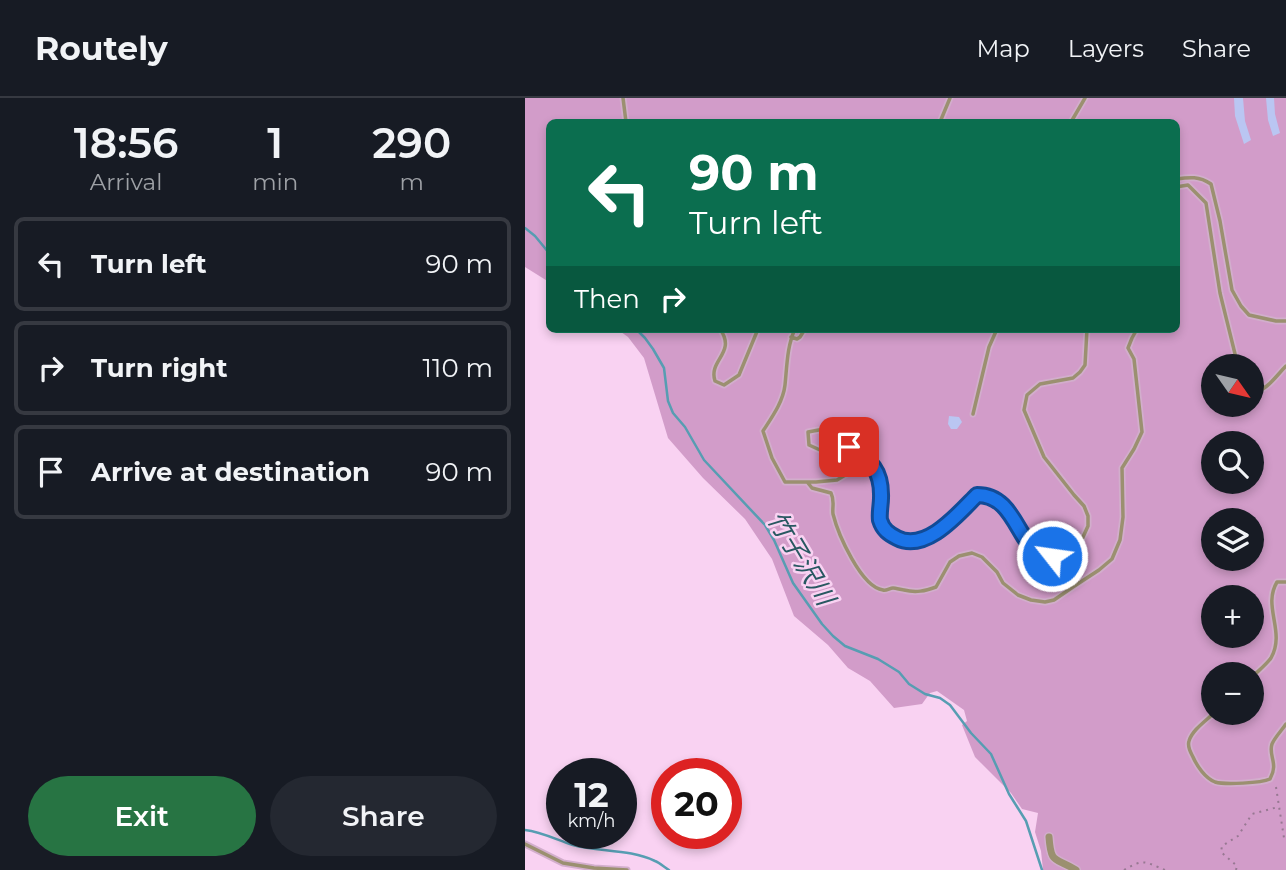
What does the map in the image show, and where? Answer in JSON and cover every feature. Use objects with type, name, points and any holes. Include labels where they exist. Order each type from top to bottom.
[{"type":"street","points":[[1049,837],[1050,854],[1054,859],[1076,870]]},
{"type":"lane","points":[[623,98],[625,119]]},
{"type":"lane","points":[[941,119],[950,98]]},
{"type":"lane","points":[[1073,119],[1086,98]]},
{"type":"lane","points":[[1180,179],[1196,177],[1211,184],[1232,290],[1241,306],[1249,315],[1286,321]]},
{"type":"lane","points":[[1180,186],[1188,185],[1206,202],[1220,293],[1235,354]]},
{"type":"lane","points":[[722,333],[725,351],[713,375],[715,381],[724,385],[739,375],[756,333]]},
{"type":"lane","points":[[793,333],[785,370],[785,387],[778,407],[763,431],[772,458],[785,482],[837,480],[847,474],[849,467],[845,457],[809,445],[808,432],[824,429],[869,460],[881,481],[880,518],[887,533],[904,542],[923,540],[947,524],[977,495],[988,495],[1003,505],[1029,547],[1038,555],[1052,556],[1077,548],[1088,526],[1088,516],[1084,506],[1044,457],[1024,410],[1027,395],[1040,384],[1073,378],[1080,372],[1085,365],[1087,333]]},
{"type":"lane","points":[[791,337],[797,339],[802,333]]},
{"type":"lane","points":[[973,414],[989,347],[995,333]]},
{"type":"lane","points":[[808,482],[812,488],[831,493],[834,499],[832,510],[845,545],[866,581],[883,591],[894,588],[914,592],[936,587],[950,562],[959,556],[972,553],[982,557],[997,572],[1003,583],[1018,595],[1045,602],[1054,600],[1112,559],[1120,540],[1123,517],[1122,468],[1142,432],[1134,359],[1128,348],[1135,333]]},
{"type":"lane","points":[[1264,389],[1286,366]]},
{"type":"lane","points":[[1264,664],[1271,657],[1278,634],[1270,595],[1277,582],[1286,582]]},
{"type":"lane","points":[[1201,725],[1189,742],[1189,750],[1208,778],[1217,783],[1262,782],[1270,779],[1275,767],[1272,743],[1286,724]]},
{"type":"lane","points":[[525,844],[563,863],[627,870]]},
{"type":"path","points":[[1276,787],[1286,838]]},
{"type":"path","points":[[1236,870],[1237,866],[1221,852],[1222,846],[1238,836],[1252,814],[1278,807]]},
{"type":"path","points":[[1124,870],[1143,862],[1165,870]]},
{"type":"shaded area","points":[[525,98],[1286,98],[1286,870],[1043,870],[1035,832],[1038,813],[1022,809],[1011,793],[975,757],[962,725],[967,721],[964,710],[937,691],[930,693],[922,704],[894,708],[870,681],[848,668],[828,645],[794,616],[772,559],[745,519],[703,478],[668,438],[644,358],[622,333],[1180,333],[1180,119],[546,119],[546,280],[525,267]]},
{"type":"building","points":[[1234,98],[1243,98],[1245,121],[1251,140],[1244,144],[1235,116]]},
{"type":"building","points":[[1266,98],[1274,98],[1280,133],[1273,136],[1268,120]]},
{"type":"building","points":[[949,416],[959,417],[962,422],[957,429],[951,429],[948,424]]},
{"type":"waterway","name":"竹子沢川","points":[[525,228],[546,249]]},
{"type":"waterway","name":"竹子沢川","points":[[640,333],[664,368],[668,401],[673,413],[685,427],[704,460],[765,525],[793,583],[822,624],[845,646],[878,659],[899,672],[909,684],[950,705],[991,754],[1009,794],[1026,821],[1042,870]]},
{"type":"waterway","points":[[525,830],[573,845],[645,857],[669,870]]},
{"type":"route","points":[[849,447],[869,460],[881,481],[880,518],[887,533],[904,542],[923,540],[947,524],[977,495],[988,495],[1003,505],[1029,547],[1038,555],[1052,556]]}]
